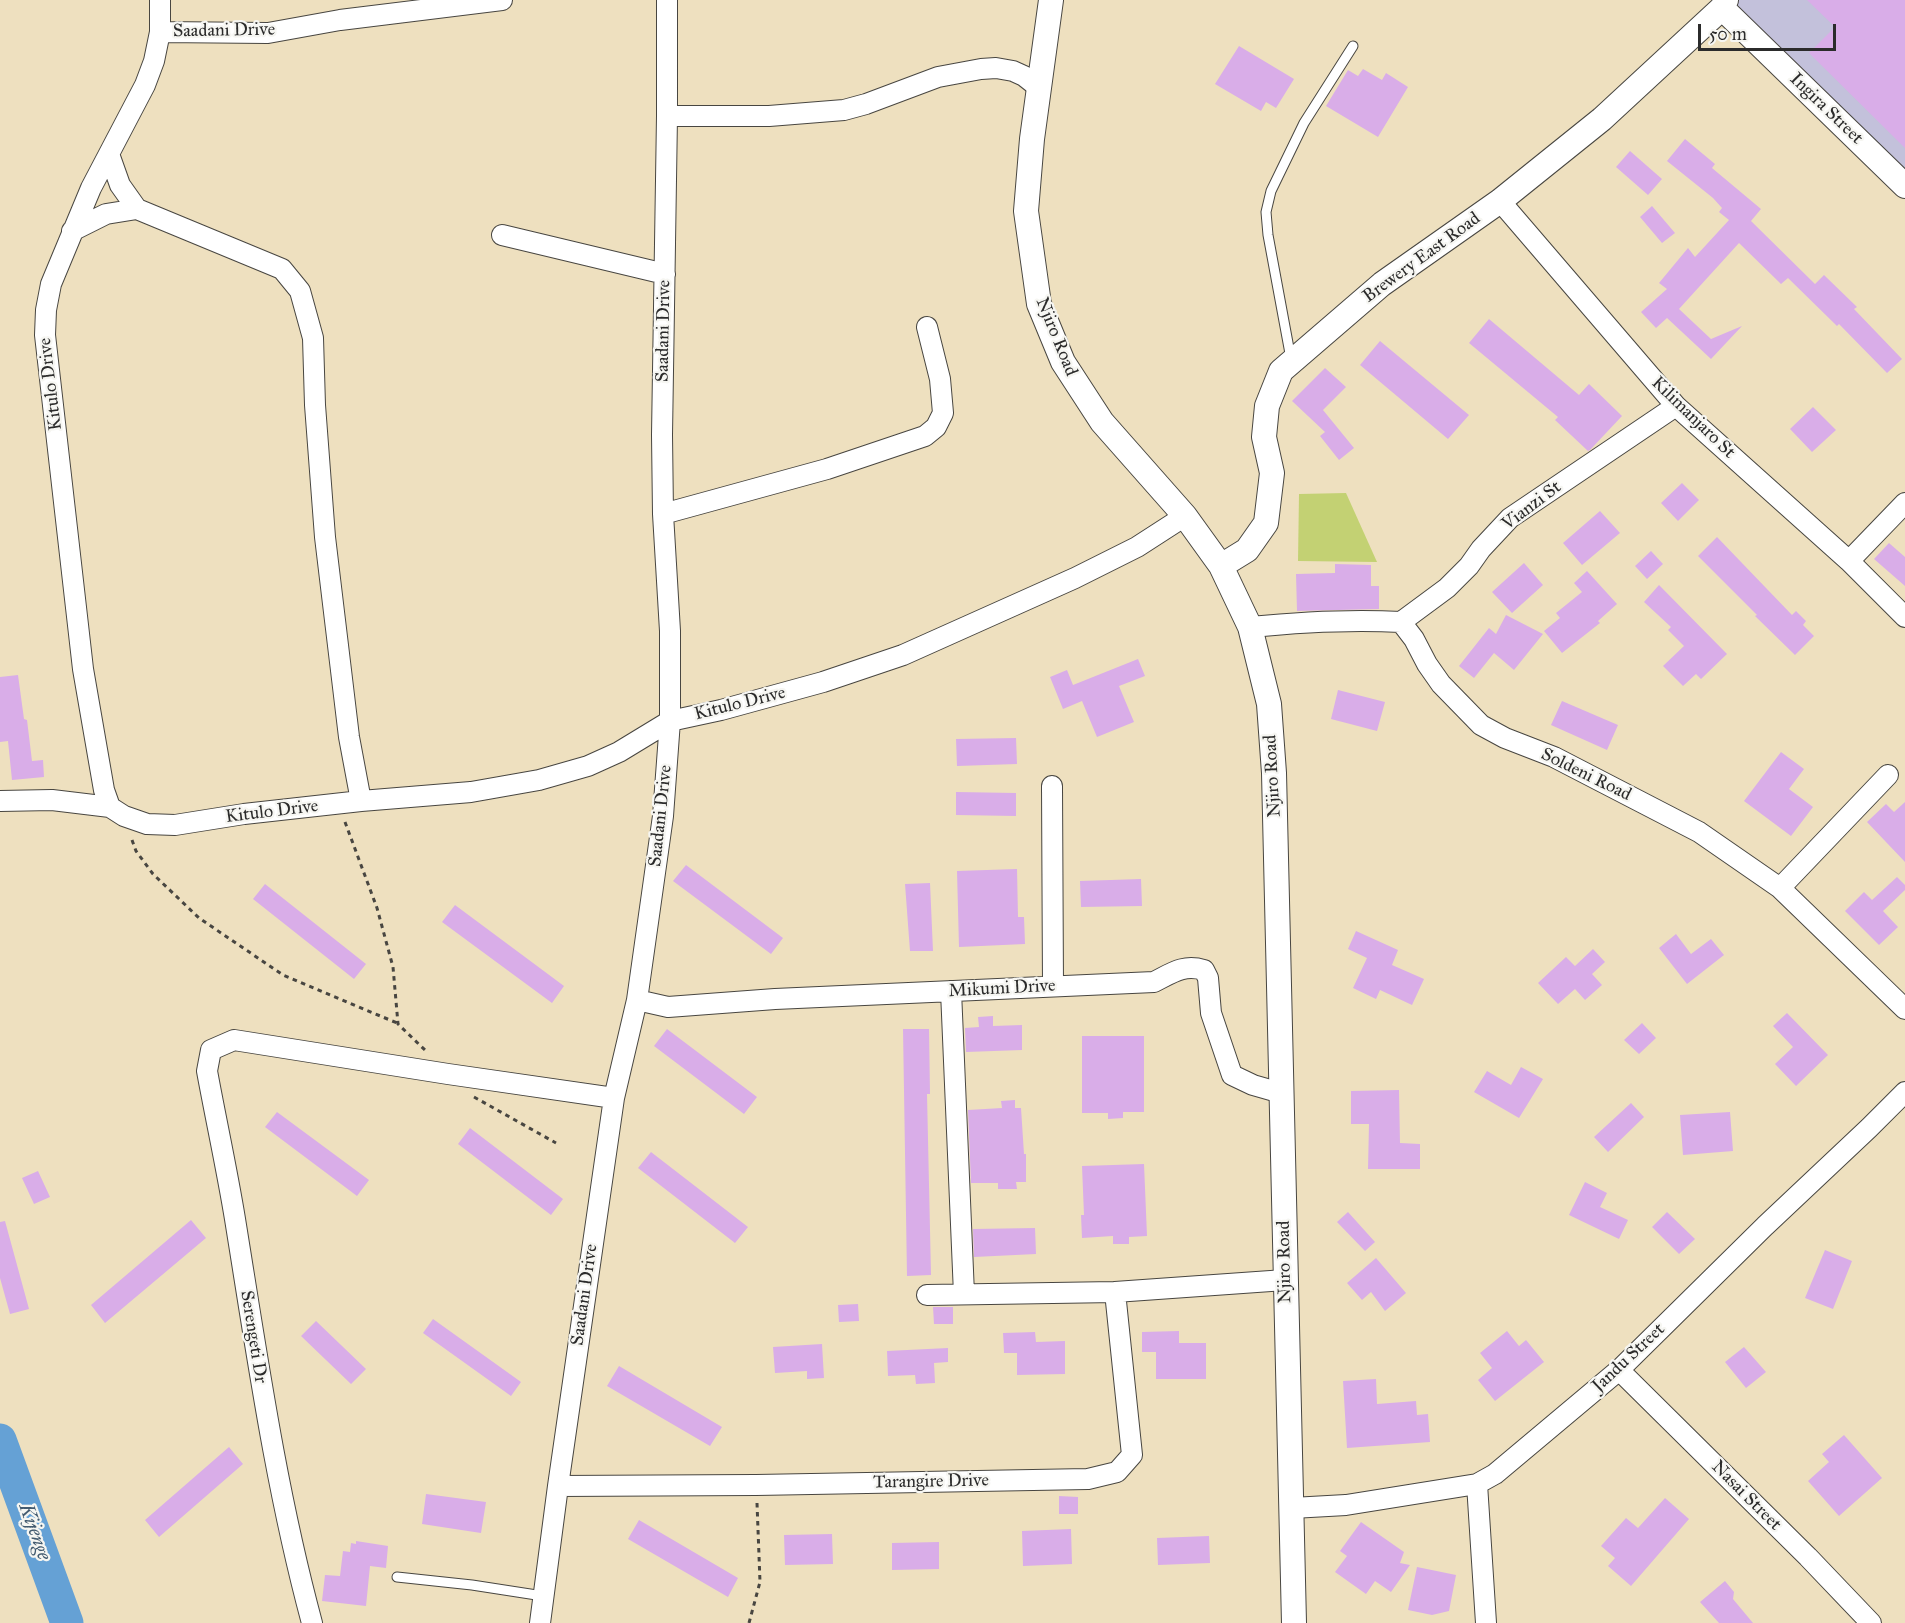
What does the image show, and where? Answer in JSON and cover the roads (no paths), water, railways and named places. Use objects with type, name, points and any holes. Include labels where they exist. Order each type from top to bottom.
[{"type":"street","name":"Kitulo Drive","points":[[160,0],[160,32],[154,61],[145,85],[91,188],[72,231],[51,284],[46,310],[45,334],[83,669],[104,790],[117,811],[147,824],[175,825],[244,814],[471,792],[539,780],[588,766],[619,752],[670,721],[721,710],[823,682],[903,655],[1086,573],[1137,547],[1185,516]]},
{"type":"street","name":"Saadani Drive","points":[[160,32],[268,33],[340,20],[501,0]]},
{"type":"street","name":"Saadani Drive","points":[[540,1623],[614,1098],[637,1000],[663,816],[670,721],[670,631],[663,514],[668,116],[667,0]]},
{"type":"street","name":"Njiro Road","points":[[1052,0],[1038,87],[1026,211],[1039,304],[1062,362],[1078,388],[1102,422],[1185,516],[1221,566],[1250,627],[1269,704],[1274,773],[1294,1623]]},
{"type":"street","name":"Ingira Street","points":[[1724,4],[1905,186]]},
{"type":"street","name":"Brewery East Road","points":[[1221,566],[1247,550],[1266,523],[1272,473],[1264,437],[1267,406],[1281,370],[1382,284],[1500,201],[1602,119],[1724,4]]},
{"type":"street","points":[[668,116],[769,116],[844,110],[938,77],[981,69],[996,68],[1013,71],[1038,87]]},
{"type":"street","points":[[109,154],[120,185],[137,209]]},
{"type":"street","name":"Kilimanjaro St","points":[[1500,201],[1676,406],[1849,561],[1905,617]]},
{"type":"street","points":[[72,231],[106,214],[137,209],[282,269],[300,291],[313,338],[315,405],[326,537],[349,737],[361,801]]},
{"type":"street","points":[[502,235],[665,274]]},
{"type":"street","points":[[663,514],[828,469],[925,436],[936,427],[943,413],[940,379],[927,327]]},
{"type":"street","name":"Vianzi St","points":[[1401,621],[1447,588],[1510,518],[1676,406]]},
{"type":"street","points":[[1849,561],[1905,503]]},
{"type":"street","points":[[1250,627],[1355,619],[1401,621]]},
{"type":"street","name":"Soldeni Road","points":[[1401,621],[1442,684],[1481,725],[1505,738],[1554,757],[1699,832],[1780,888],[1905,1009]]},
{"type":"street","points":[[1780,888],[1888,775]]},
{"type":"street","points":[[1052,786],[1053,986]]},
{"type":"street","points":[[0,801],[52,800],[117,811]]},
{"type":"street","name":"Mikumi Drive","points":[[637,1000],[668,1007],[775,999],[1154,982],[1180,969],[1193,967],[1204,970],[1208,978],[1211,1012],[1232,1075],[1253,1085],[1281,1093]]},
{"type":"street","points":[[951,991],[964,1294]]},
{"type":"street","name":"Serengeti Dr","points":[[312,1623],[285,1515],[261,1390],[234,1216],[207,1071],[211,1050],[234,1040],[614,1098]]},
{"type":"street","name":"Jandu Street","points":[[1292,1508],[1346,1505],[1477,1484],[1495,1474],[1619,1370],[1905,1092]]},
{"type":"street","points":[[927,1295],[1115,1292],[1285,1280]]},
{"type":"street","name":"Tarangire Drive","points":[[558,1486],[1088,1479],[1117,1472],[1132,1455],[1115,1292]]},
{"type":"street","name":"Nasai Street","points":[[1619,1370],[1808,1557],[1871,1623]]},
{"type":"street","points":[[1477,1484],[1486,1623]]},
{"type":"lane","points":[[1292,361],[1268,235],[1266,212],[1271,191],[1304,123],[1353,46]]},
{"type":"lane","points":[[397,1577],[543,1596]]},
{"type":"waterway","name":"Kijenge","points":[[0,1440],[67,1623]]}]
